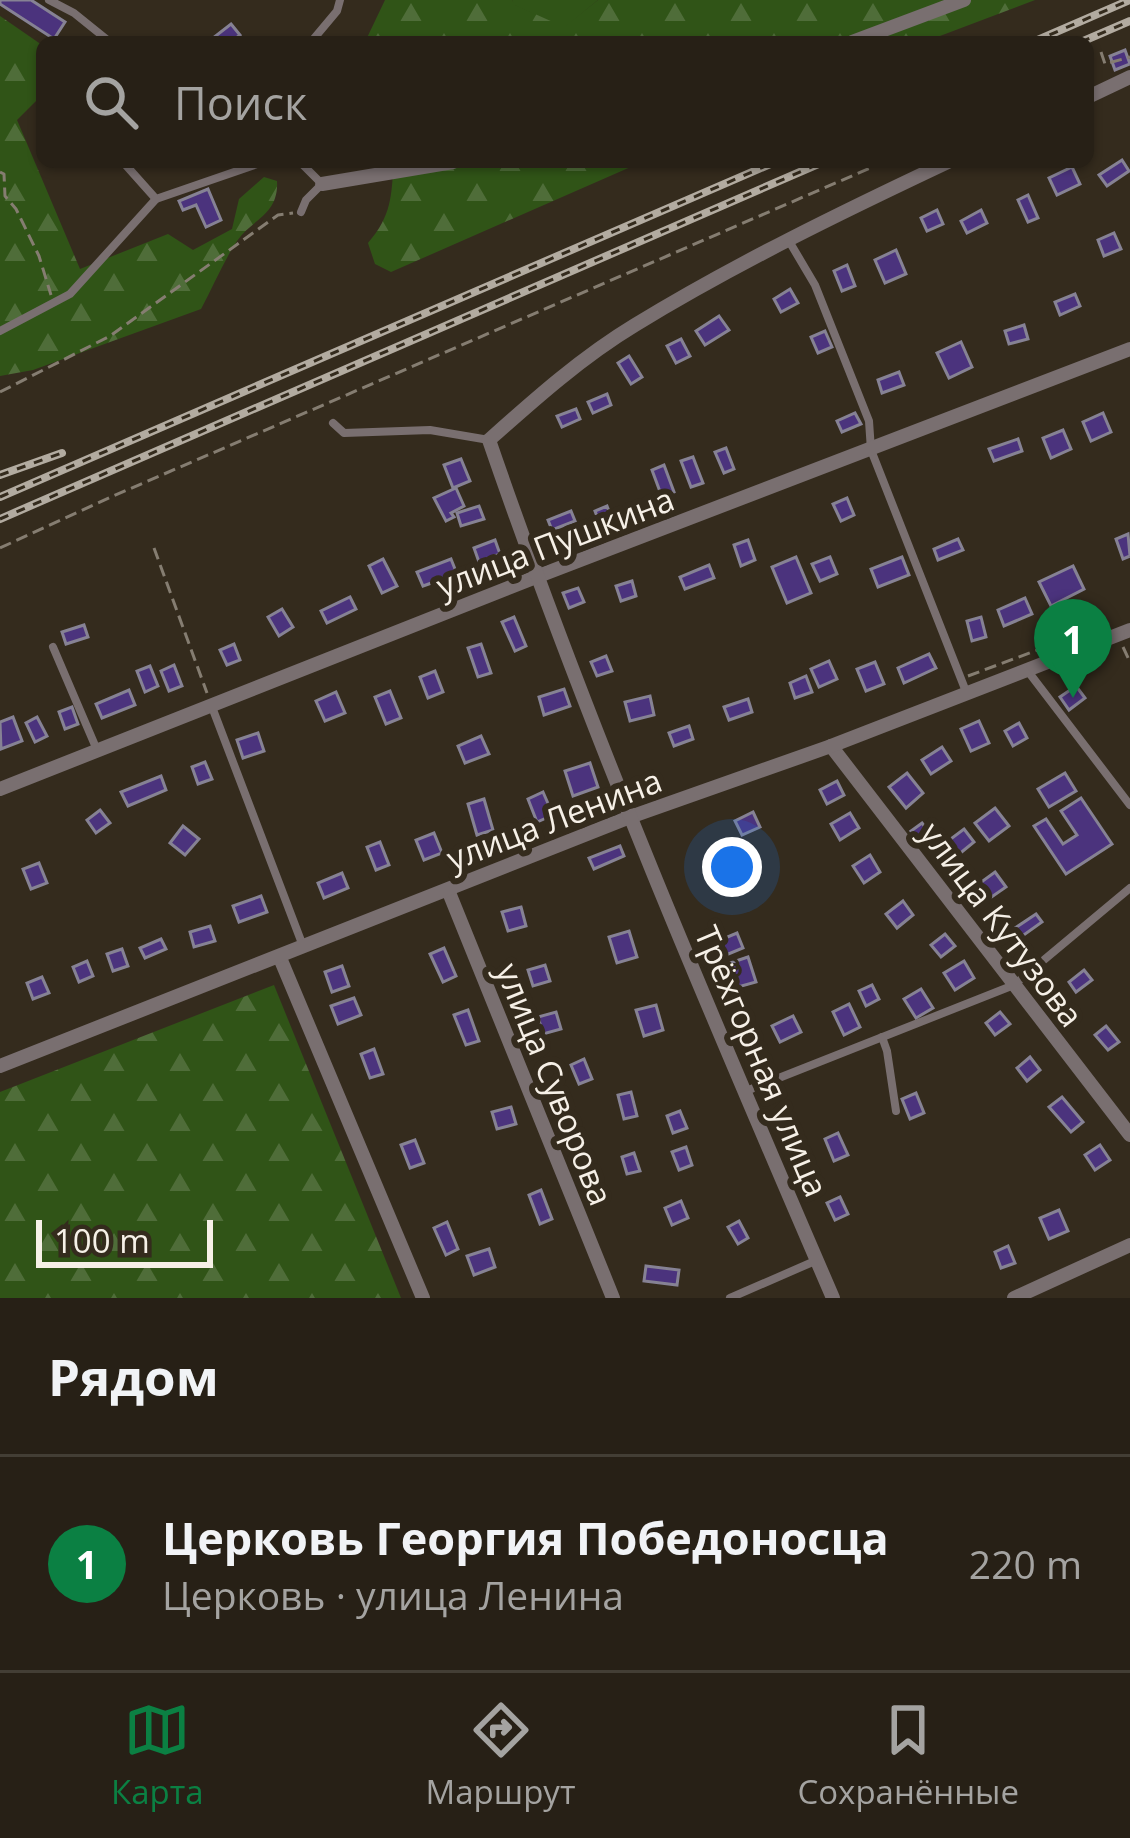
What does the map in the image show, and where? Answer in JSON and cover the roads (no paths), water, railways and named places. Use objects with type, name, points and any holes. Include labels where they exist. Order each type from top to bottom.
[{"type":"street","points":[[868,36],[964,0]]},
{"type":"street","points":[[1094,94],[1130,77]]},
{"type":"street","points":[[322,184],[417,168]]},
{"type":"street","points":[[489,440],[545,390],[632,326],[936,168]]},
{"type":"street","name":"улица Пушкина","points":[[0,789],[1130,349]]},
{"type":"street","name":"Трёхгорная улица","points":[[489,440],[536,578],[629,817],[833,1298]]},
{"type":"street","name":"улица Ленина","points":[[0,1066],[629,817],[831,746],[1124,632]]},
{"type":"street","name":"улица Кутузова","points":[[831,746],[1130,1136]]},
{"type":"street","name":"улица Суворова","points":[[448,890],[613,1298]]},
{"type":"street","points":[[280,958],[423,1298]]},
{"type":"street","points":[[1014,1298],[1130,1245]]},
{"type":"lane","points":[[49,0],[103,36]]},
{"type":"lane","points":[[316,36],[340,0]]},
{"type":"lane","points":[[132,168],[156,199]]},
{"type":"lane","points":[[0,332],[70,294],[156,199],[246,168]]},
{"type":"lane","points":[[301,212],[322,184],[306,168]]},
{"type":"lane","points":[[789,241],[815,285],[868,421],[871,450],[967,694]]},
{"type":"lane","points":[[333,423],[344,433],[430,430],[489,440]]},
{"type":"lane","points":[[53,647],[97,751]]},
{"type":"lane","points":[[1027,670],[1130,806]]},
{"type":"lane","points":[[212,707],[304,947]]},
{"type":"lane","points":[[746,1091],[1014,985],[1130,888]]},
{"type":"lane","points":[[882,1037],[896,1111]]},
{"type":"lane","points":[[730,1298],[817,1260]]},
{"type":"railway","points":[[1047,36],[1130,0]]},
{"type":"railway","points":[[1094,36],[1130,21]]},
{"type":"railway","points":[[0,497],[761,168]]},
{"type":"railway","points":[[0,519],[809,168]]},
{"type":"railway","points":[[0,475],[62,453]]},
{"type":"place","name":"Церковь Георгия Победоносца","points":[[1073,698]]}]
